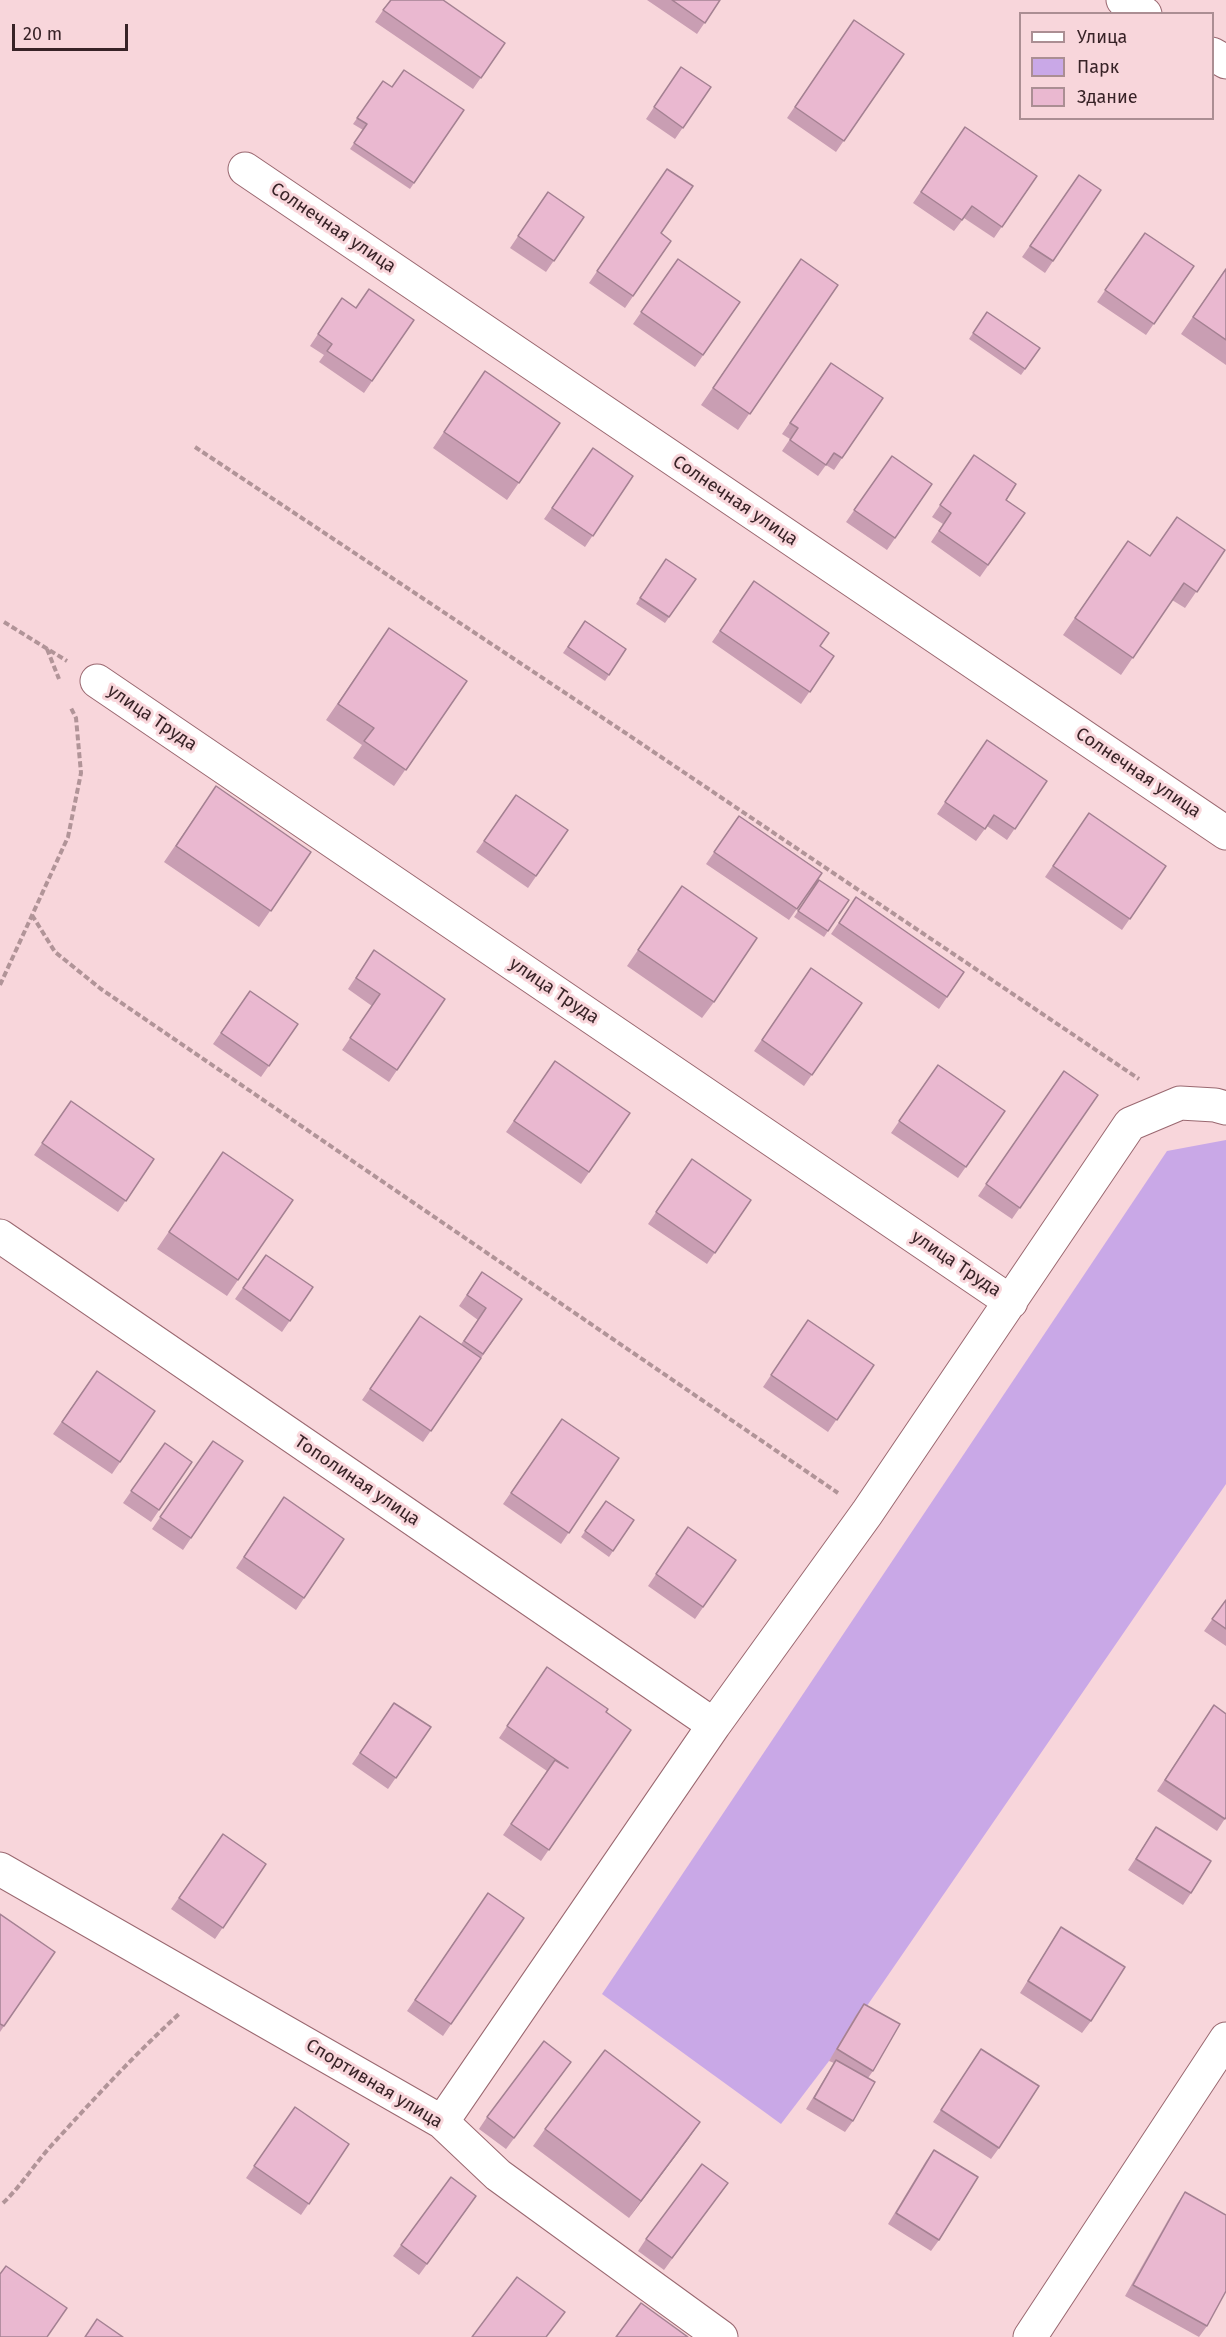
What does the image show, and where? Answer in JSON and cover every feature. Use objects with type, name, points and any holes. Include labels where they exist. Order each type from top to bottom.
[{"type":"street","points":[[1123,0],[1142,12]]},
{"type":"street","name":"Солнечная улица","points":[[245,169],[1226,833]]},
{"type":"street","name":"улица Труда","points":[[97,681],[1011,1302]]},
{"type":"street","points":[[442,2122],[714,1725],[867,1513],[1130,1124],[1180,1103],[1226,1108]]},
{"type":"street","name":"Тополиная улица","points":[[0,1236],[714,1725]]},
{"type":"street","name":"Спортивная улица","points":[[0,1869],[442,2122],[498,2175],[721,2337]]},
{"type":"street","points":[[1030,2337],[1226,2040]]},
{"type":"path","points":[[195,447],[1134,1076],[1180,1103]]},
{"type":"path","points":[[4,622],[97,681]]},
{"type":"path","points":[[47,649],[63,688]]},
{"type":"path","points":[[0,985],[68,837],[81,773],[76,718],[68,699]]},
{"type":"path","points":[[32,915],[56,952],[101,989],[867,1513]]},
{"type":"path","points":[[3,2203],[17,2190],[48,2149],[136,2053],[208,1986]]},
{"type":"green space","points":[[1226,1140],[1226,1484],[829,2061],[781,2124],[602,1994],[1167,1151]]},
{"type":"building","points":[[391,0],[443,0],[505,43],[481,78],[383,10]]},
{"type":"building","points":[[672,0],[720,0],[705,23]]},
{"type":"building","points":[[854,20],[904,54],[844,141],[795,107]]},
{"type":"building","points":[[681,67],[711,87],[683,128],[654,107]]},
{"type":"building","points":[[404,70],[464,110],[414,183],[354,143],[367,124],[357,118],[383,81],[392,87]]},
{"type":"building","points":[[965,127],[1037,176],[1002,227],[972,206],[962,220],[921,192]]},
{"type":"building","points":[[667,169],[693,186],[661,233],[671,241],[633,296],[597,271]]},
{"type":"building","points":[[1079,175],[1101,190],[1053,261],[1030,246]]},
{"type":"building","points":[[548,192],[584,217],[554,261],[518,236]]},
{"type":"building","points":[[1145,233],[1194,266],[1154,324],[1105,290]]},
{"type":"building","points":[[678,259],[740,302],[703,355],[641,312]]},
{"type":"building","points":[[801,259],[838,285],[750,414],[713,388]]},
{"type":"building","points":[[1226,269],[1226,340],[1193,317]]},
{"type":"building","points":[[369,289],[414,320],[372,381],[327,351],[332,344],[318,334],[342,298],[356,308]]},
{"type":"building","points":[[987,312],[1040,348],[1025,369],[973,333]]},
{"type":"building","points":[[831,363],[883,398],[842,458],[834,453],[826,465],[790,440],[798,428],[790,423]]},
{"type":"building","points":[[485,371],[560,423],[519,483],[444,432]]},
{"type":"building","points":[[593,448],[633,476],[593,536],[552,508]]},
{"type":"building","points":[[974,455],[1016,484],[1006,500],[1025,513],[988,565],[939,531],[951,513],[940,505]]},
{"type":"building","points":[[892,456],[932,484],[895,538],[854,510]]},
{"type":"building","points":[[1177,517],[1225,550],[1197,592],[1184,583],[1133,658],[1075,618],[1128,541],[1150,556]]},
{"type":"building","points":[[666,559],[696,579],[669,617],[640,598]]},
{"type":"building","points":[[754,581],[829,633],[820,646],[834,656],[810,692],[720,631]]},
{"type":"building","points":[[585,621],[626,649],[609,675],[568,647]]},
{"type":"building","points":[[389,628],[467,681],[406,770],[364,741],[374,728],[338,704]]},
{"type":"building","points":[[987,740],[1047,781],[1015,829],[994,815],[985,829],[945,802]]},
{"type":"building","points":[[216,786],[311,852],[271,911],[176,846]]},
{"type":"building","points":[[516,795],[568,830],[536,876],[484,841]]},
{"type":"building","points":[[1089,813],[1166,866],[1130,919],[1053,866]]},
{"type":"building","points":[[739,816],[822,873],[797,909],[714,852]]},
{"type":"building","points":[[819,880],[849,900],[828,931],[798,911]]},
{"type":"building","points":[[682,886],[757,938],[714,1002],[638,950]]},
{"type":"building","points":[[856,897],[964,972],[947,997],[839,923]]},
{"type":"building","points":[[374,950],[445,999],[397,1070],[350,1038],[380,994],[356,978]]},
{"type":"building","points":[[811,968],[862,1003],[812,1075],[762,1040]]},
{"type":"building","points":[[250,991],[298,1024],[269,1066],[221,1033]]},
{"type":"building","points":[[555,1061],[630,1113],[589,1172],[514,1121]]},
{"type":"building","points":[[938,1065],[1005,1111],[966,1167],[899,1121]]},
{"type":"building","points":[[1064,1071],[1098,1095],[1020,1208],[986,1184]]},
{"type":"building","points":[[71,1101],[154,1159],[126,1201],[42,1143]]},
{"type":"building","points":[[223,1152],[293,1200],[238,1280],[169,1232]]},
{"type":"building","points":[[692,1159],[751,1200],[715,1253],[656,1212]]},
{"type":"building","points":[[266,1255],[313,1287],[290,1321],[243,1288]]},
{"type":"building","points":[[482,1272],[522,1299],[483,1354],[464,1341],[486,1308],[467,1295]]},
{"type":"building","points":[[420,1316],[481,1358],[431,1431],[370,1389]]},
{"type":"building","points":[[808,1320],[874,1365],[837,1420],[771,1375]]},
{"type":"building","points":[[97,1371],[155,1411],[120,1462],[62,1422]]},
{"type":"building","points":[[562,1419],[619,1458],[569,1533],[511,1493]]},
{"type":"building","points":[[213,1441],[243,1461],[191,1538],[160,1517]]},
{"type":"building","points":[[165,1443],[192,1462],[159,1510],[131,1491]]},
{"type":"building","points":[[284,1497],[344,1539],[304,1598],[244,1557]]},
{"type":"building","points":[[606,1501],[634,1520],[613,1551],[585,1531]]},
{"type":"building","points":[[688,1527],[736,1560],[703,1607],[656,1574]]},
{"type":"building","points":[[1226,1600],[1226,1629],[1212,1619]]},
{"type":"building","points":[[547,1667],[608,1709],[606,1712],[631,1730],[549,1850],[511,1824],[555,1760],[568,1768],[507,1726]]},
{"type":"building","points":[[394,1703],[431,1727],[396,1778],[360,1753]]},
{"type":"building","points":[[1214,1705],[1226,1714],[1225,1819],[1165,1780]]},
{"type":"building","points":[[1156,1827],[1211,1861],[1191,1893],[1136,1859]]},
{"type":"building","points":[[223,1834],[266,1864],[223,1928],[179,1898]]},
{"type":"building","points":[[488,1893],[524,1918],[451,2024],[415,2000]]},
{"type":"building","points":[[0,1914],[55,1952],[4,2026],[0,2024]]},
{"type":"building","points":[[1061,1927],[1125,1967],[1091,2021],[1028,1981]]},
{"type":"building","points":[[864,2004],[900,2024],[873,2071],[837,2049]]},
{"type":"building","points":[[544,2041],[571,2062],[514,2138],[487,2117]]},
{"type":"building","points":[[981,2049],[1039,2086],[999,2148],[941,2110]]},
{"type":"building","points":[[605,2050],[700,2122],[641,2201],[545,2129]]},
{"type":"building","points":[[836,2060],[875,2082],[853,2121],[814,2098]]},
{"type":"building","points":[[295,2107],[349,2144],[309,2204],[254,2166]]},
{"type":"building","points":[[934,2150],[978,2177],[939,2240],[896,2213]]},
{"type":"building","points":[[702,2164],[728,2183],[672,2258],[646,2239]]},
{"type":"building","points":[[451,2177],[476,2196],[427,2264],[401,2245]]},
{"type":"building","points":[[1185,2192],[1226,2215],[1226,2291],[1207,2326],[1133,2285]]},
{"type":"building","points":[[6,2266],[67,2308],[47,2337],[0,2337],[0,2274]]},
{"type":"building","points":[[517,2277],[565,2312],[546,2337],[472,2337]]},
{"type":"building","points":[[641,2303],[688,2337],[616,2337]]},
{"type":"building","points":[[97,2319],[123,2337],[85,2337]]}]
